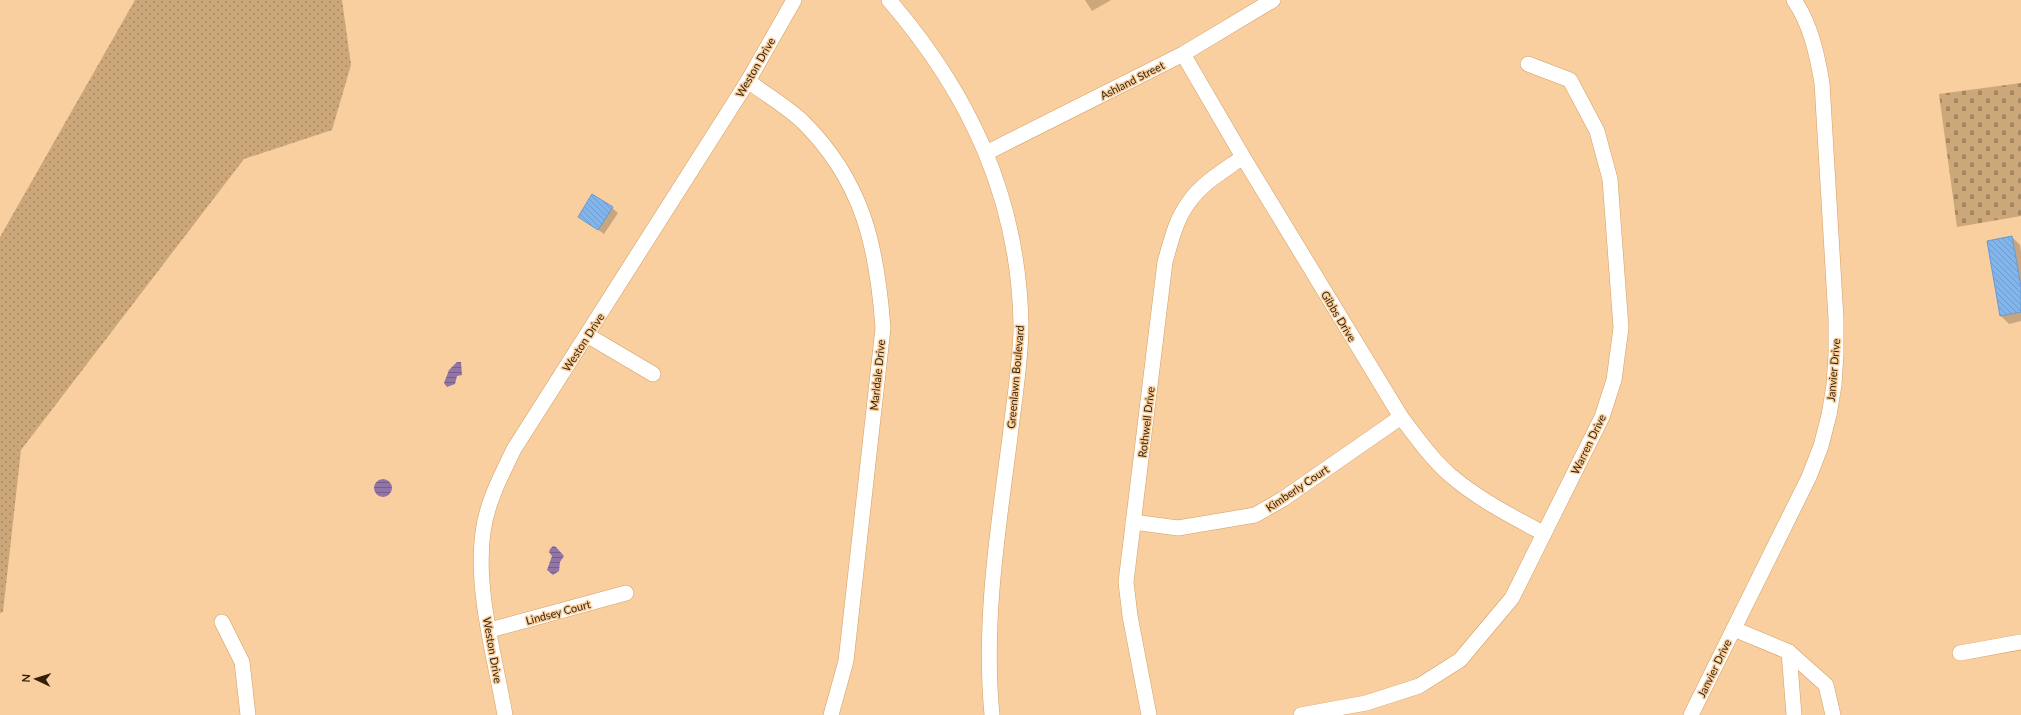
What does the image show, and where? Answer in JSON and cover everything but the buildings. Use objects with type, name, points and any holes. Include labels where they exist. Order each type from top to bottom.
[{"type":"street","name":"Weston Drive","points":[[505,715],[481,579],[483,531],[494,490],[514,450],[748,81],[794,0]]},
{"type":"street","name":"Greenlawn Boulevard","points":[[889,0],[924,43],[948,78],[969,114],[986,153],[1004,208],[1014,247],[1019,284],[1021,326],[1018,370],[992,583],[989,668],[992,715]]},
{"type":"street","name":"Ashland Street","points":[[986,153],[1183,54],[1273,0]]},
{"type":"street","name":"Janvier Drive","points":[[1691,715],[1809,477],[1821,446],[1834,384],[1836,318],[1822,83],[1818,56],[1809,29],[1794,0]]},
{"type":"street","name":"Gibbs Drive","points":[[1183,54],[1243,157],[1400,417],[1426,450],[1450,475],[1483,499],[1543,533]]},
{"type":"street","name":"Warren Drive","points":[[1301,715],[1366,703],[1419,686],[1460,660],[1512,598],[1602,417],[1614,380],[1621,328],[1610,179],[1597,131],[1570,80],[1528,64]]},
{"type":"street","name":"Marldale Drive","points":[[748,81],[801,120],[831,152],[854,192],[870,236],[879,282],[883,328],[846,661],[831,715]]},
{"type":"street","name":"Rothwell Drive","points":[[1149,715],[1130,616],[1126,582],[1165,262],[1174,230],[1189,201],[1212,179],[1243,157]]},
{"type":"street","points":[[588,335],[653,374]]},
{"type":"street","name":"Kimberly Court","points":[[1133,522],[1178,528],[1255,515],[1283,499],[1400,417]]},
{"type":"street","name":"Lindsey Court","points":[[490,630],[626,593]]},
{"type":"street","points":[[222,622],[242,662],[248,715]]},
{"type":"street","points":[[1734,629],[1789,652],[1826,684],[1833,715]]},
{"type":"street","points":[[1960,653],[2021,642]]},
{"type":"street","points":[[1789,652],[1794,715]]},
{"type":"green space","points":[[135,0],[342,0],[351,65],[332,130],[244,159],[21,450],[3,612],[0,613],[0,237]]},
{"type":"green space","points":[[1085,0],[1111,0],[1092,11]]},
{"type":"green space","points":[[2021,83],[2021,216],[1957,227],[1939,94]]},
{"type":"shaded area","points":[[457,362],[461,362],[462,375],[457,376],[455,384],[447,387],[444,383],[449,370]]},
{"type":"shaded area","points":[[379,479],[387,479],[392,484],[390,495],[387,497],[379,497],[374,492],[374,484]]},
{"type":"shaded area","points":[[553,546],[556,547],[564,556],[560,562],[559,571],[553,575],[547,570],[552,556],[549,552]]}]
